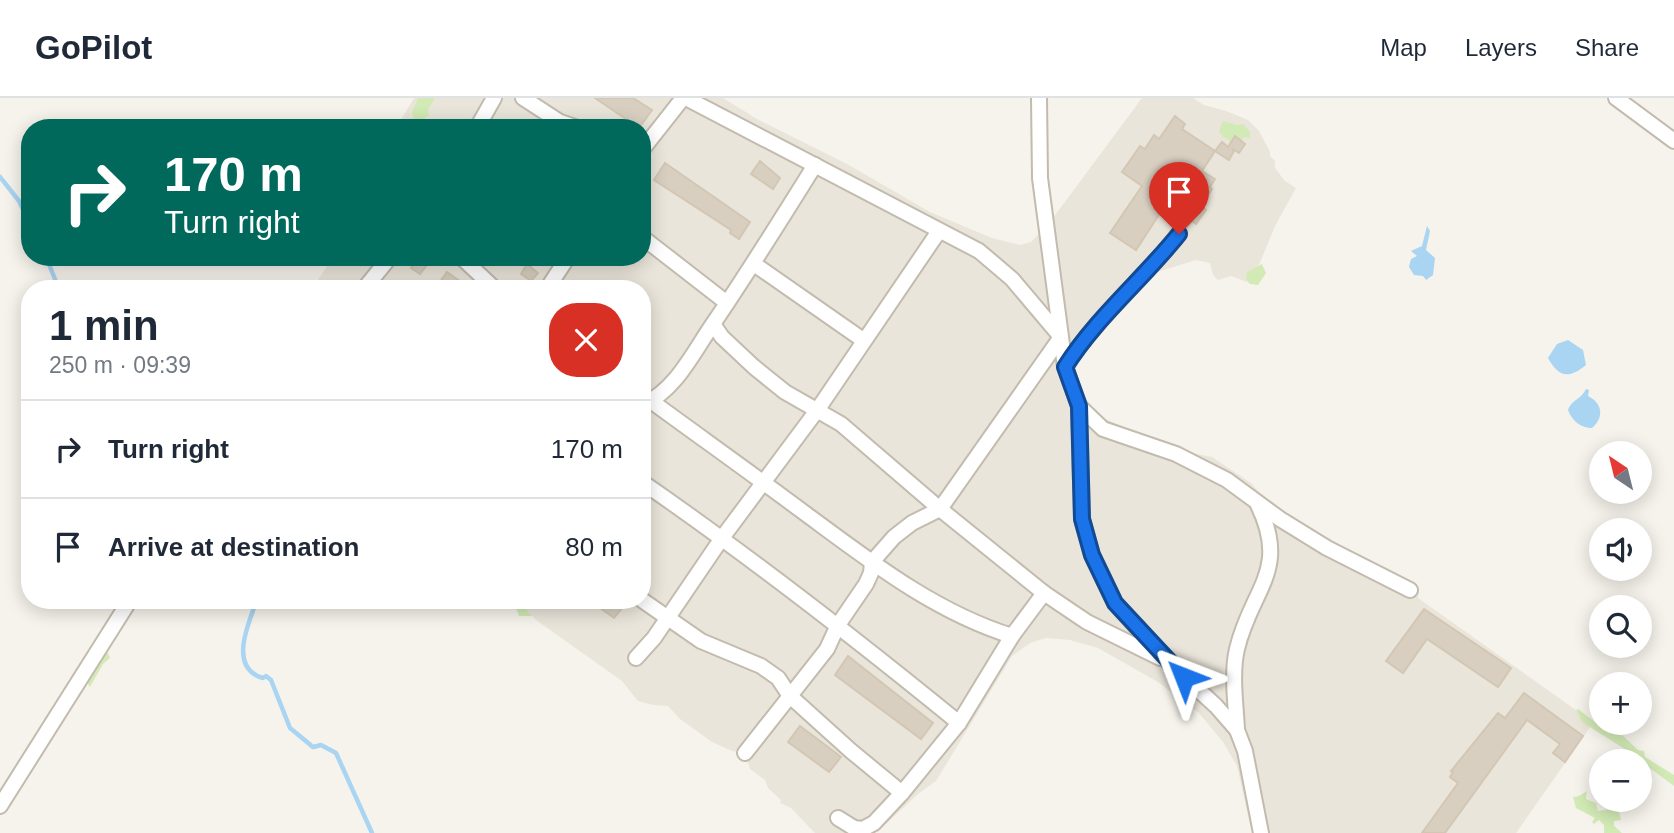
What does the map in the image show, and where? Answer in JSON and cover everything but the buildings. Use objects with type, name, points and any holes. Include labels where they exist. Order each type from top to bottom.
[{"type":"street","points":[[483,119],[494,98]]},
{"type":"street","points":[[523,98],[554,119]]},
{"type":"street","points":[[651,139],[684,98],[979,251],[1012,279],[1061,337]]},
{"type":"street","points":[[1039,98],[1041,178],[1065,367],[1079,406],[1082,519],[1092,555],[1115,603],[1168,662],[1216,706],[1237,730]]},
{"type":"street","points":[[1616,98],[1674,141]]},
{"type":"street","points":[[651,400],[672,383],[754,264],[816,165]]},
{"type":"street","points":[[636,658],[654,638],[722,538],[818,409],[939,231]]},
{"type":"street","points":[[1065,367],[1077,347],[1154,265],[1179,234]]},
{"type":"street","points":[[651,244],[727,303]]},
{"type":"street","points":[[754,264],[863,340]]},
{"type":"street","points":[[372,280],[383,266]]},
{"type":"street","points":[[471,266],[485,280]]},
{"type":"street","points":[[713,324],[722,337],[754,367],[785,392],[841,424],[1044,593],[1087,622],[1168,662]]},
{"type":"street","points":[[745,753],[827,649],[838,625],[866,584],[872,562],[894,537],[912,523],[940,509],[1061,337]]},
{"type":"street","points":[[651,406],[925,597],[979,625],[1012,636]]},
{"type":"street","points":[[1079,406],[1103,429],[1176,454],[1227,480],[1327,548],[1410,590]]},
{"type":"street","points":[[651,488],[838,625],[959,723]]},
{"type":"street","points":[[1256,501],[1272,544],[1270,563],[1236,652],[1237,730],[1245,751],[1261,833]]},
{"type":"street","points":[[838,818],[854,828],[863,829],[874,823],[902,793],[959,723],[1012,636],[1044,593]]},
{"type":"street","points":[[651,606],[701,641],[761,666],[778,678],[790,696],[902,793]]},
{"type":"street","points":[[0,806],[124,609]]},
{"type":"shaded area","points":[[414,98],[723,98],[930,212],[992,238],[1020,245],[1031,242],[1047,226],[1142,98],[1193,98],[1204,105],[1248,120],[1259,131],[1275,161],[1275,168],[1285,181],[1296,188],[1275,226],[1259,265],[1247,282],[1231,276],[1218,280],[1213,275],[1210,263],[1196,260],[1154,273],[1088,344],[1075,363],[1075,377],[1086,404],[1099,416],[1187,452],[1212,457],[1251,483],[1292,517],[1388,573],[1404,577],[1419,591],[1418,598],[1576,710],[1582,722],[1589,725],[1589,729],[1516,833],[1252,833],[1237,766],[1223,742],[1199,713],[1158,682],[1098,648],[1070,640],[1046,638],[1030,643],[1012,656],[936,781],[887,823],[873,833],[815,833],[791,808],[780,803],[781,800],[768,788],[765,780],[750,769],[745,753],[732,751],[712,742],[680,719],[668,706],[638,701],[622,681],[536,620],[527,609],[651,609],[651,280],[318,280],[327,266],[651,266],[651,119],[401,119]]},
{"type":"green space","points":[[418,98],[435,98],[428,110],[429,115],[424,119],[414,119],[412,113]]},
{"type":"green space","points":[[1223,121],[1243,124],[1250,132],[1250,138],[1244,137],[1240,142],[1236,138],[1232,145],[1219,131]]},
{"type":"green space","points":[[1262,264],[1266,273],[1258,285],[1250,284],[1246,280],[1247,272]]},
{"type":"green space","points":[[516,609],[527,609],[532,616],[519,616]]},
{"type":"green space","points":[[104,652],[108,653],[110,658],[103,664],[90,687],[86,681]]},
{"type":"green space","points":[[1576,710],[1589,717],[1589,726],[1582,722]]},
{"type":"green space","points":[[1602,735],[1622,735],[1637,749],[1623,748]]},
{"type":"green space","points":[[1652,761],[1674,775],[1674,786],[1652,770]]},
{"type":"green space","points":[[1587,791],[1589,812],[1619,812],[1621,820],[1614,821],[1614,826],[1622,833],[1604,833],[1604,825],[1599,820],[1594,824],[1592,822],[1595,818],[1576,808],[1573,797]]},
{"type":"water","points":[[1427,226],[1430,231],[1426,250],[1435,258],[1433,275],[1426,280],[1423,276],[1414,275],[1409,267],[1411,259],[1417,256],[1411,251],[1422,246]]},
{"type":"water","points":[[1568,340],[1583,350],[1586,365],[1571,374],[1561,373],[1548,358],[1557,344]]},
{"type":"water","points":[[1586,389],[1589,390],[1588,396],[1596,402],[1600,410],[1599,419],[1592,428],[1577,423],[1568,410]]},
{"type":"waterway","points":[[0,177],[21,205]]},
{"type":"waterway","points":[[50,266],[55,280]]},
{"type":"waterway","points":[[254,609],[244,644],[246,665],[252,673],[271,680],[290,728],[313,747],[321,745],[336,753],[372,833]]},
{"type":"route","points":[[1179,234],[1154,265],[1077,347],[1065,367],[1079,406],[1082,519],[1092,555],[1115,603],[1184,677]]}]
